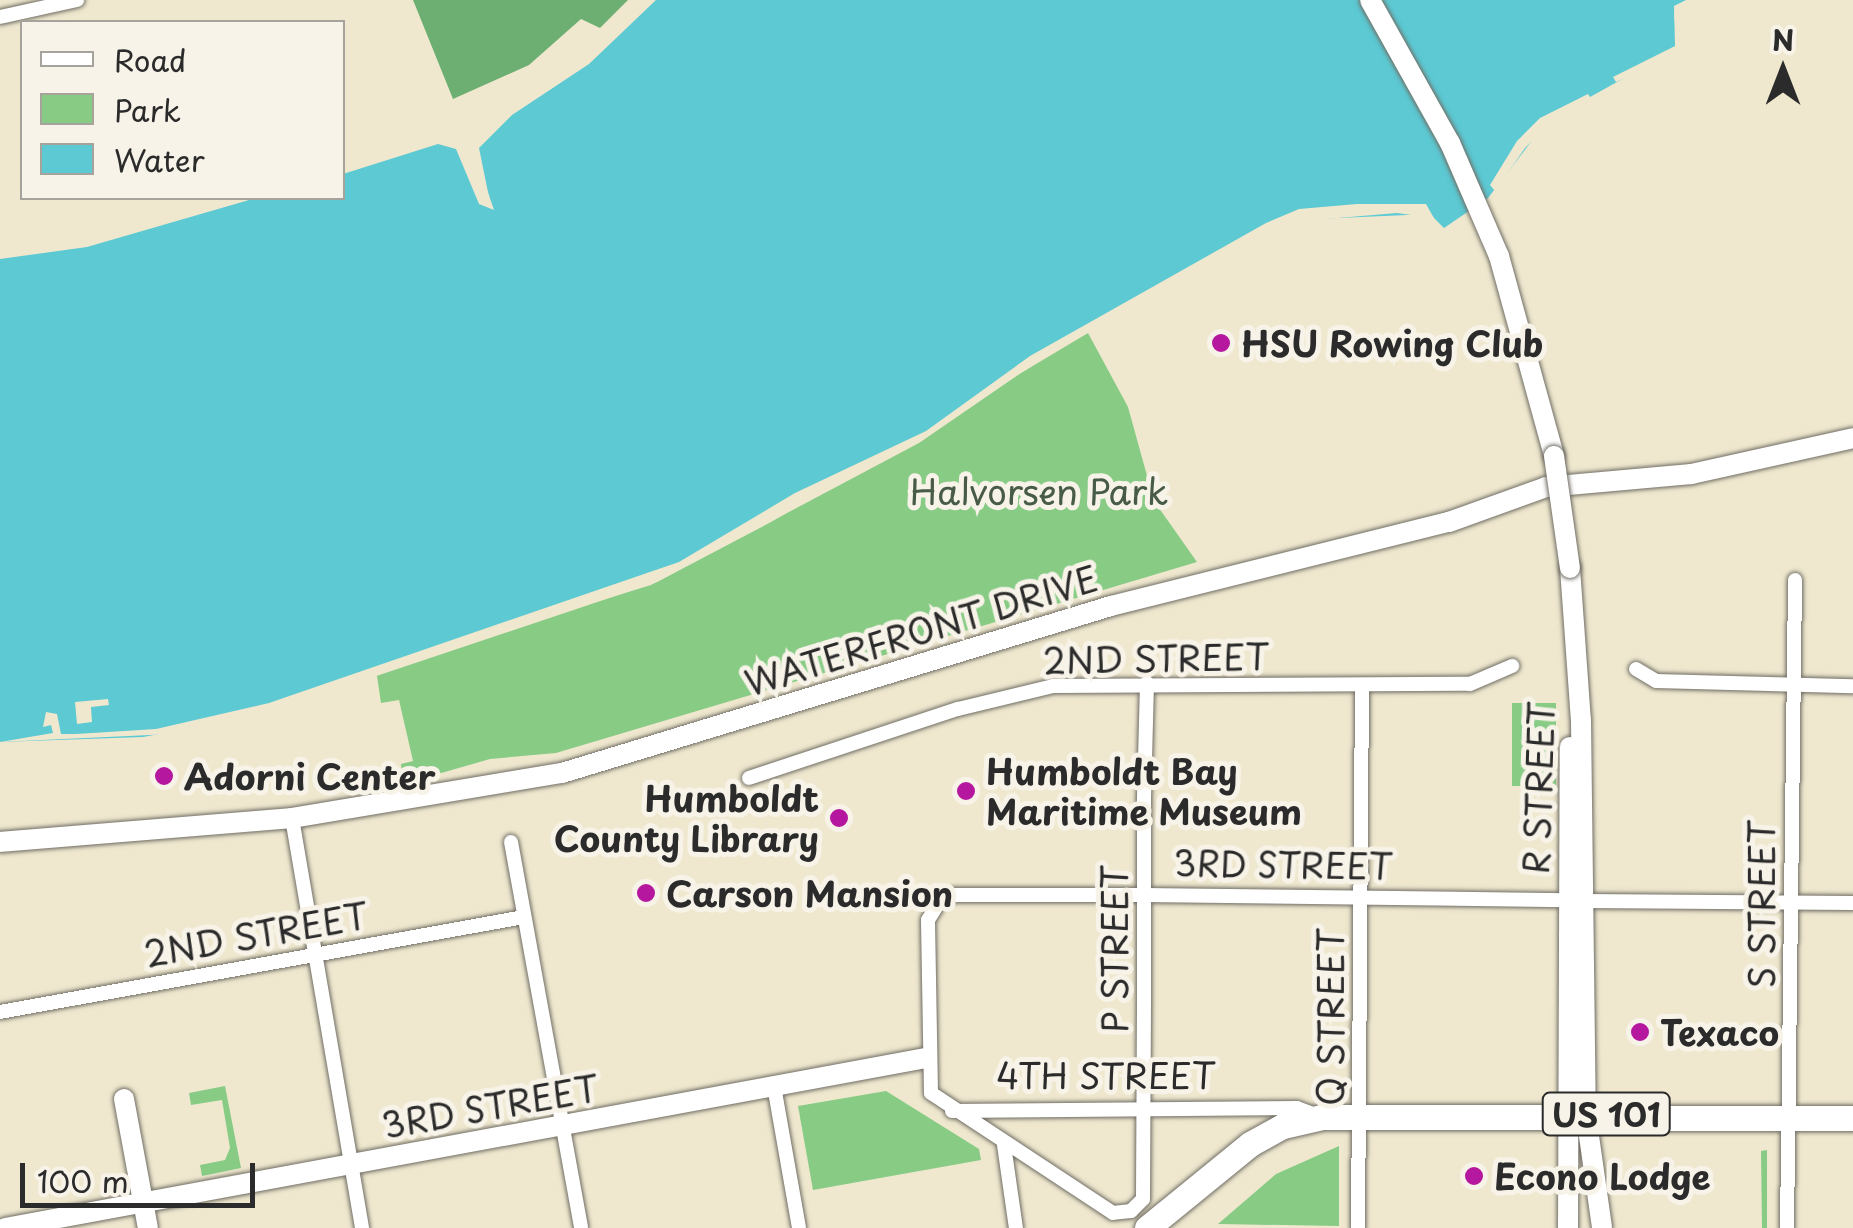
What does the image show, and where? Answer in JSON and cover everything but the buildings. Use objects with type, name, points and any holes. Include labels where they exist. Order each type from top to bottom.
[{"type":"highway","name":"4TH STREET","points":[[1139,1219],[1250,1144],[1283,1126],[1321,1117],[1360,1114],[1853,1118]]},
{"type":"street","points":[[0,17],[78,0]]},
{"type":"street","name":"R STREET","points":[[1370,0],[1450,142],[1499,256],[1544,408],[1570,568],[1575,670],[1576,901],[1575,1115],[1568,1228]]},
{"type":"street","name":"WATERFRONT DRIVE","points":[[0,842],[292,818],[562,773],[1110,606],[1449,522],[1546,487],[1691,474],[1853,438]]},
{"type":"street","name":"S STREET","points":[[1788,1228],[1795,580]]},
{"type":"street","name":"2ND STREET","points":[[749,778],[1020,692],[1147,683],[1482,683],[1512,666]]},
{"type":"street","points":[[1636,670],[1656,680],[1853,686]]},
{"type":"street","name":"P STREET","points":[[1139,1219],[1143,1199],[1147,683]]},
{"type":"street","name":"Q STREET","points":[[1358,1228],[1362,686]]},
{"type":"street","points":[[292,818],[319,952],[362,1228]]},
{"type":"street","points":[[511,842],[582,1228]]},
{"type":"street","name":"3RD STREET","points":[[6,1228],[926,1058],[928,920],[940,901],[952,895],[1853,903]]},
{"type":"street","name":"2ND STREET","points":[[0,1012],[524,917]]},
{"type":"street","name":"4TH STREET","points":[[926,1058],[928,1087],[951,1110],[1297,1108],[1321,1117]]},
{"type":"street","points":[[774,1086],[799,1228]]},
{"type":"street","points":[[124,1099],[148,1228]]},
{"type":"street","points":[[951,1110],[1114,1213],[1139,1219]]},
{"type":"street","name":"R STREET","points":[[1575,1115],[1602,1228]]},
{"type":"street","points":[[1004,1145],[1016,1228]]},
{"type":"green space","points":[[413,0],[628,0],[600,28],[581,19],[529,65],[453,99]]},
{"type":"green space","name":"Halvorsen Park","points":[[1088,333],[1128,407],[1154,501],[1197,562],[556,753],[490,759],[403,784],[401,764],[413,761],[399,700],[381,703],[376,669],[651,585],[771,522]]},
{"type":"green space","points":[[1512,703],[1556,703],[1556,786],[1512,786]]},
{"type":"green space","points":[[225,1086],[241,1168],[202,1176],[200,1165],[225,1160],[230,1148],[222,1100],[191,1105],[189,1093]]},
{"type":"green space","points":[[886,1091],[979,1149],[981,1160],[813,1190],[798,1106]]},
{"type":"green space","points":[[1339,1146],[1339,1226],[1218,1224],[1276,1174]]},
{"type":"green space","points":[[1767,1150],[1767,1228],[1762,1228],[1761,1151]]},
{"type":"water","points":[[656,0],[1699,0],[1674,14],[1678,48],[1547,121],[1488,198],[1444,228],[1430,214],[1292,220],[1032,358],[983,399],[683,568],[212,724],[143,737],[0,742],[0,252],[45,250],[231,200],[345,200],[345,166],[445,139],[464,156],[479,201],[490,202],[479,148],[512,115],[589,64]]},
{"type":"pier","points":[[1686,0],[1704,0],[1680,16],[1682,52],[1616,82],[1613,77],[1675,46],[1674,6]]},
{"type":"pier","points":[[1588,94],[1592,100],[1549,124],[1525,148],[1495,191],[1490,185],[1517,141],[1540,118]]},
{"type":"pier","points":[[447,135],[469,154],[485,197],[482,175],[494,210],[479,204],[456,149],[438,144],[345,173],[345,161]]},
{"type":"pier","points":[[249,200],[87,247],[0,259],[0,247],[72,240],[198,201]]},
{"type":"pier","points":[[1426,204],[1439,227],[1425,217],[1397,213],[1291,222],[1047,355],[919,443],[657,582],[272,711],[171,734],[0,742],[53,733],[51,725],[43,727],[46,712],[57,714],[61,734],[76,734],[156,729],[269,703],[679,562],[795,493],[926,431],[1030,356],[1266,223],[1299,209]]},
{"type":"pier","points":[[108,699],[109,705],[91,707],[92,722],[77,724],[75,702]]},
{"type":"place","name":"HSU Rowing Club","points":[[1221,343]]},
{"type":"place","name":"Adorni Center","points":[[164,776]]},
{"type":"place","name":"Humboldt Bay Maritime Museum","points":[[966,791]]},
{"type":"place","name":"Humboldt County Library","points":[[839,818]]},
{"type":"place","name":"Carson Mansion","points":[[646,893]]},
{"type":"place","name":"Texaco","points":[[1640,1032]]},
{"type":"place","name":"Econo Lodge","points":[[1474,1176]]}]
